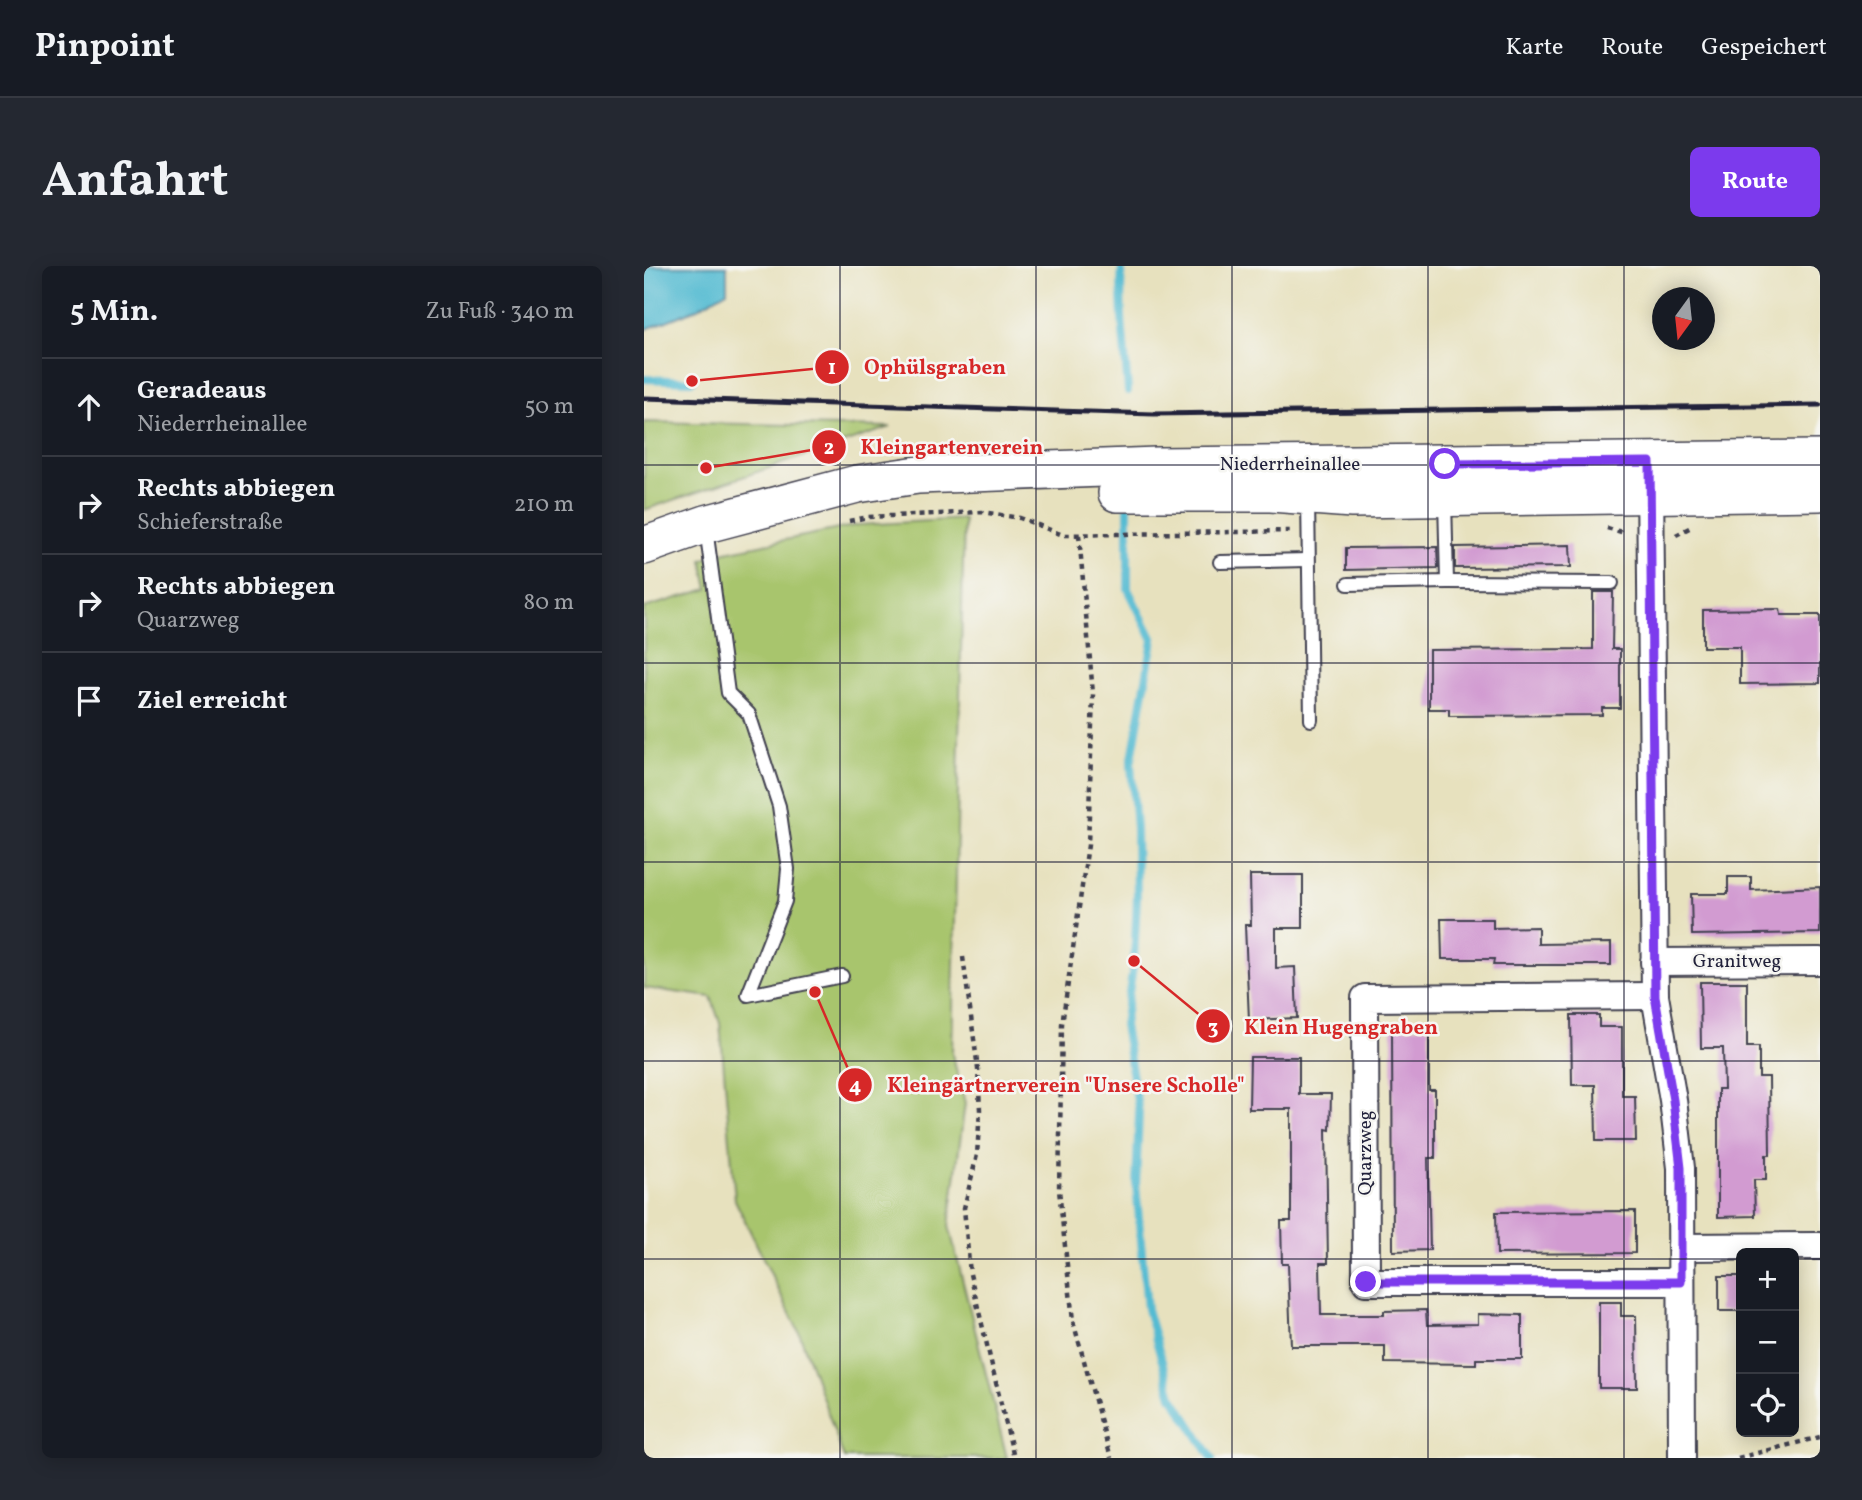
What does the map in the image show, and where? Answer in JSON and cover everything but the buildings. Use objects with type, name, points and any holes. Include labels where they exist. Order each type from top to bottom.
[{"type":"main road","name":"Niederrheinallee","points":[[644,546],[706,524],[763,509],[955,495],[1169,492],[1307,480],[1352,499],[1445,481],[1650,478],[1820,459]]},
{"type":"main road","name":"Niederrheinallee","points":[[1650,478],[1820,492]]},
{"type":"street","points":[[1650,478],[1655,996],[1673,1100],[1681,1168],[1682,1458]]},
{"type":"street","name":"Granitweg","points":[[1654,962],[1820,961]]},
{"type":"street","name":"Quarzweg","points":[[1655,996],[1365,998],[1366,1282],[1681,1282]]},
{"type":"street","points":[[1681,1247],[1820,1246]]},
{"type":"lane","points":[[1307,480],[1311,720]]},
{"type":"lane","points":[[1445,481],[1447,582]]},
{"type":"lane","points":[[706,524],[728,693],[749,714],[779,806],[788,869],[785,901],[748,995],[842,976]]},
{"type":"lane","points":[[1220,562],[1308,560]]},
{"type":"lane","points":[[1348,584],[1612,583]]},
{"type":"path","points":[[843,522],[868,517],[982,512],[1020,518],[1063,535],[1155,535]]},
{"type":"path","points":[[1079,535],[1093,694],[1088,845],[1062,1024],[1059,1190],[1073,1321],[1111,1458]]},
{"type":"path","points":[[963,957],[978,1069],[980,1110],[977,1155],[964,1208],[970,1274],[1014,1458]]},
{"type":"path","points":[[1738,1458],[1820,1437]]},
{"type":"green space","points":[[644,422],[891,427],[644,510]]},
{"type":"green space","points":[[964,519],[952,1054],[965,1103],[949,1226],[1007,1458],[844,1458],[799,1332],[735,1200],[720,1023],[711,997],[644,988],[644,608],[708,589],[702,560],[721,553],[858,525]]},
{"type":"water","points":[[644,266],[727,266],[727,291],[694,310],[644,330]]},
{"type":"waterway","points":[[1122,266],[1122,313],[1128,391]]},
{"type":"waterway","points":[[644,379],[692,381]]},
{"type":"waterway","points":[[1128,508],[1128,589],[1153,640],[1131,764],[1136,828],[1137,897],[1134,961],[1124,1025],[1139,1113],[1136,1185],[1147,1309],[1172,1396],[1212,1458]]},
{"type":"railway","points":[[644,398],[1154,414],[1820,405]]},
{"type":"place","name":"Ophülsgraben","points":[[692,381]]},
{"type":"place","name":"Kleingartenverein","points":[[706,468]]},
{"type":"place","name":"Klein Hugengraben","points":[[1134,961]]},
{"type":"place","name":"Kleingärtnerverein \"Unsere Scholle\"","points":[[815,992]]},
{"type":"route","points":[[1366,1282],[1681,1282],[1681,1168],[1673,1100],[1655,996],[1648,536],[1650,462],[1445,464]]}]
